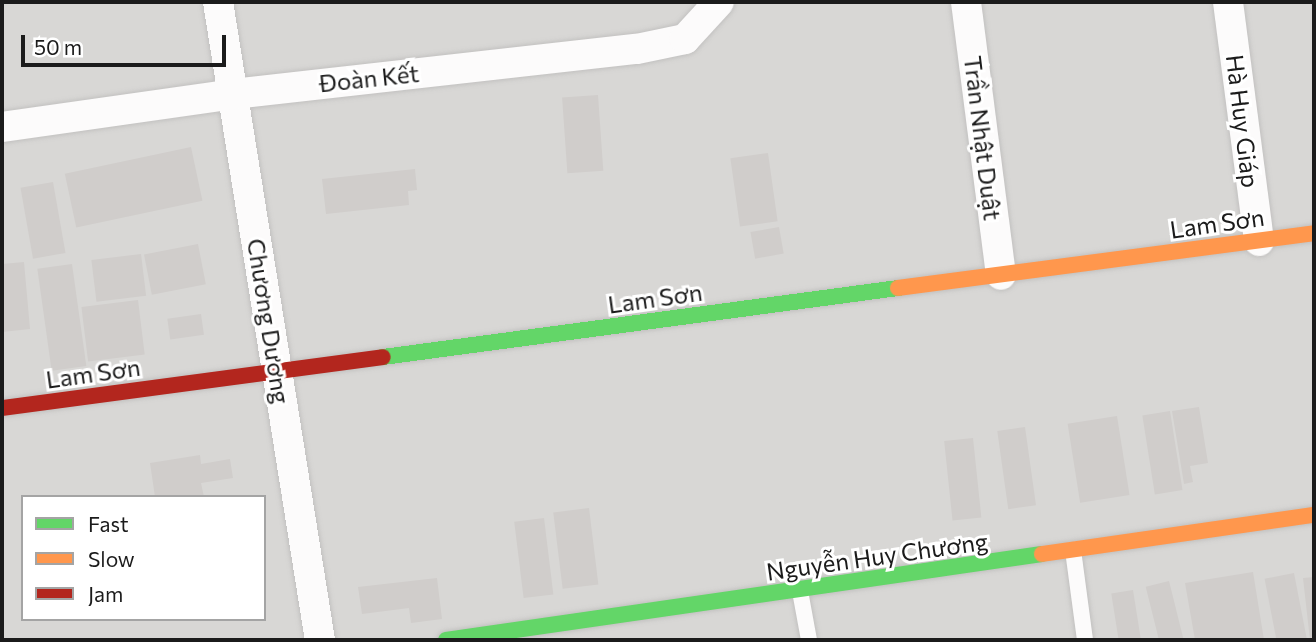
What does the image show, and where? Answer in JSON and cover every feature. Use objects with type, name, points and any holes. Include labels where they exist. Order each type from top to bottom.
[{"type":"street","name":"Chương Dương","points":[[218,2],[320,640]]},
{"type":"street","name":"Đoàn Kết","points":[[2,127],[233,93],[638,48],[685,39],[719,2]]},
{"type":"street","name":"Trần Nhật Duật","points":[[966,2],[1001,275]]},
{"type":"street","name":"Hà Huy Giáp","points":[[1228,2],[1259,241]]},
{"type":"street","name":"Lam Sơn","points":[[2,408],[1314,233]]},
{"type":"street","name":"Nguyễn Huy Chương","points":[[446,640],[800,591],[1314,514]]},
{"type":"lane","points":[[1073,550],[1085,640]]},
{"type":"lane","points":[[800,591],[808,640]]},
{"type":"shaded area","points":[[2,2],[1314,2],[1314,640],[2,640]]},
{"type":"building","points":[[598,95],[603,171],[567,173],[562,98]]},
{"type":"building","points":[[191,147],[202,201],[76,228],[65,174]]},
{"type":"building","points":[[768,153],[778,221],[740,227],[730,158]]},
{"type":"building","points":[[415,169],[417,190],[408,191],[409,205],[326,214],[322,179]]},
{"type":"building","points":[[53,182],[66,253],[33,259],[21,188]]},
{"type":"building","points":[[779,227],[784,254],[755,259],[750,232]]},
{"type":"building","points":[[198,244],[206,284],[152,295],[144,254]]},
{"type":"building","points":[[141,254],[146,296],[96,302],[91,260]]},
{"type":"building","points":[[24,262],[30,329],[2,332],[2,264]]},
{"type":"building","points":[[72,264],[86,366],[52,371],[37,269]]},
{"type":"building","points":[[138,300],[145,355],[88,362],[81,307]]},
{"type":"building","points":[[201,314],[204,335],[170,340],[167,319]]},
{"type":"building","points":[[1199,407],[1208,463],[1190,466],[1193,482],[1184,484],[1172,411]]},
{"type":"building","points":[[1170,411],[1183,490],[1155,494],[1142,415]]},
{"type":"building","points":[[1117,416],[1130,495],[1080,503],[1068,424]]},
{"type":"building","points":[[1025,427],[1036,505],[1008,509],[997,431]]},
{"type":"building","points":[[973,438],[981,518],[953,521],[944,441]]},
{"type":"building","points":[[200,455],[201,464],[230,459],[233,478],[201,483],[204,495],[155,495],[150,463]]},
{"type":"building","points":[[589,508],[598,584],[563,589],[553,512]]},
{"type":"building","points":[[544,518],[553,594],[524,598],[514,522]]},
{"type":"building","points":[[1253,572],[1264,640],[1195,640],[1185,583]]},
{"type":"building","points":[[1294,573],[1307,640],[1276,640],[1265,579]]},
{"type":"building","points":[[1314,577],[1314,640],[1310,640],[1303,578]]},
{"type":"building","points":[[437,578],[442,619],[411,623],[409,608],[362,614],[358,587]]},
{"type":"building","points":[[1169,581],[1184,640],[1159,640],[1146,587]]},
{"type":"building","points":[[1133,590],[1141,640],[1119,640],[1111,593]]},
{"type":"traffic: fast","points":[[383,357],[898,288]]},
{"type":"traffic: fast","points":[[446,640],[1042,554]]},
{"type":"traffic: slow","points":[[898,288],[1314,233]]},
{"type":"traffic: slow","points":[[1042,554],[1314,515]]},
{"type":"traffic: jam","points":[[2,408],[383,357]]}]
